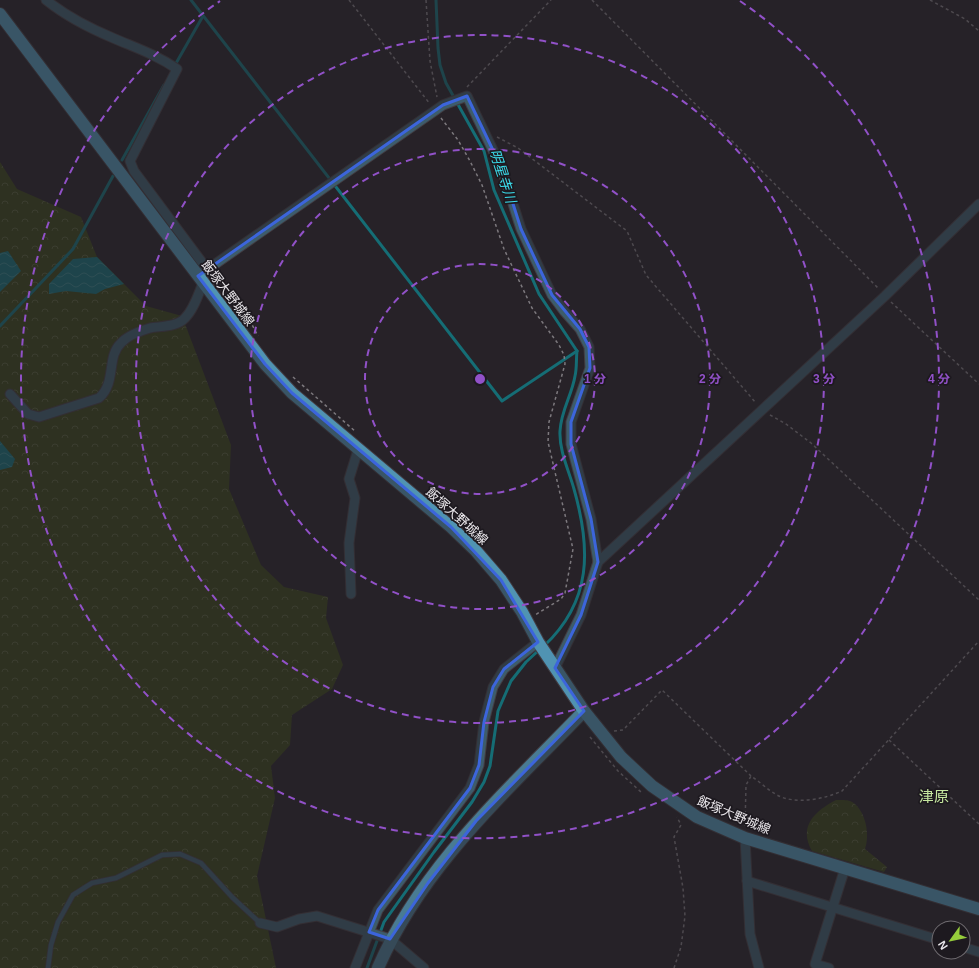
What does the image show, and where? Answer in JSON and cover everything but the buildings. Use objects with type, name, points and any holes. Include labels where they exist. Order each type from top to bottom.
[{"type":"main road","name":"飯塚大野城線","points":[[0,14],[203,276],[226,312],[265,364],[292,393],[451,527],[476,551],[501,580],[538,642],[584,711],[621,757],[652,786],[697,817],[745,838],[979,909]]},
{"type":"street","points":[[46,0],[77,21],[112,38],[161,57],[177,69],[130,161],[134,171],[203,276]]},
{"type":"street","points":[[10,394],[28,414],[40,417],[86,404],[99,398],[107,391],[112,373],[113,357],[119,345],[128,336],[149,328],[176,324],[184,320],[190,313],[203,276],[443,105],[467,96],[502,169],[522,229],[552,295],[564,312],[580,329],[589,347],[590,368],[571,422],[571,444],[591,519],[598,562],[581,615],[555,668]]},
{"type":"street","points":[[598,562],[885,296],[979,204]]},
{"type":"street","points":[[351,594],[348,543],[355,498],[348,479],[358,450]]},
{"type":"street","points":[[355,968],[378,910],[470,788],[479,765],[484,722],[493,687],[504,669],[538,642]]},
{"type":"street","points":[[378,968],[390,939],[428,883],[476,821],[584,711]]},
{"type":"street","points":[[745,838],[746,881],[750,934],[759,968]]},
{"type":"street","points":[[829,968],[815,964],[845,868]]},
{"type":"street","points":[[746,881],[931,938]]},
{"type":"street","points":[[260,923],[277,927],[299,919],[317,916],[390,939],[424,968]]},
{"type":"lane","points":[[48,968],[51,946],[58,922],[73,895],[92,883],[116,878],[162,855],[180,854],[201,863],[232,897],[260,923]]},
{"type":"path","points":[[348,0],[458,140],[482,185],[504,249],[532,308],[556,341],[564,355],[565,364],[549,422],[548,442],[573,549],[565,593],[561,600],[526,620]]},
{"type":"path","points":[[426,0],[430,61],[437,92],[435,111]]},
{"type":"path","points":[[467,96],[466,88],[551,0]]},
{"type":"path","points":[[592,0],[885,296],[979,384]]},
{"type":"path","points":[[930,0],[965,18],[979,31]]},
{"type":"path","points":[[483,129],[518,148],[627,231],[646,275],[762,410],[786,424],[811,443],[979,600]]},
{"type":"path","points":[[226,312],[236,308],[240,309],[249,319],[261,340]]},
{"type":"path","points":[[291,375],[360,435]]},
{"type":"path","points":[[612,729],[615,731],[623,730],[662,690],[751,776],[778,796],[789,799],[803,800],[831,796],[842,791],[979,641]]},
{"type":"path","points":[[588,734],[618,771],[641,792]]},
{"type":"path","points":[[889,740],[979,824]]},
{"type":"path","points":[[745,838],[746,785],[751,776]]},
{"type":"path","points":[[674,968],[681,947],[685,916],[683,888],[674,837],[681,825],[680,820],[675,815]]},
{"type":"highlighted area","points":[[467,96],[502,169],[521,229],[552,295],[580,329],[589,347],[590,368],[571,422],[571,444],[591,519],[598,562],[581,615],[555,668],[584,711],[476,821],[428,883],[390,939],[369,932],[378,910],[470,788],[479,765],[484,722],[493,687],[504,669],[538,642],[501,580],[451,527],[292,393],[265,364],[198,276],[443,105]]},
{"type":"green space","points":[[0,162],[17,189],[81,217],[97,257],[146,306],[182,316],[231,445],[229,489],[261,565],[284,587],[328,597],[326,618],[343,665],[332,689],[292,715],[290,745],[271,766],[275,798],[257,876],[276,968],[0,968]]},
{"type":"green space","points":[[836,800],[851,801],[859,808],[867,831],[865,849],[887,867],[884,872],[812,851],[808,842],[807,834],[811,820],[821,809]]},
{"type":"water","points":[[8,251],[21,271],[0,292],[0,253]]},
{"type":"water","points":[[97,257],[124,284],[105,289],[96,294],[66,291],[49,294],[49,284],[73,259]]},
{"type":"water","points":[[0,441],[15,459],[12,467],[0,470]]},
{"type":"waterway","points":[[191,0],[502,401],[577,351]]},
{"type":"waterway","name":"明星寺川","points":[[436,0],[440,65],[446,83],[484,151],[494,190],[539,294],[577,351]]},
{"type":"waterway","points":[[175,65],[203,16]]},
{"type":"waterway","points":[[122,160],[164,85]]},
{"type":"waterway","points":[[0,326],[73,249],[113,176]]},
{"type":"waterway","points":[[544,646],[560,629],[571,611],[579,592],[583,573],[585,553],[580,511],[560,438],[562,416],[572,390],[576,373],[577,351]]},
{"type":"waterway","points":[[367,968],[384,922],[472,802],[484,782],[490,766],[498,711],[511,681],[526,662],[539,650]]},
{"type":"district","name":"津原","points":[[934,796]]}]
